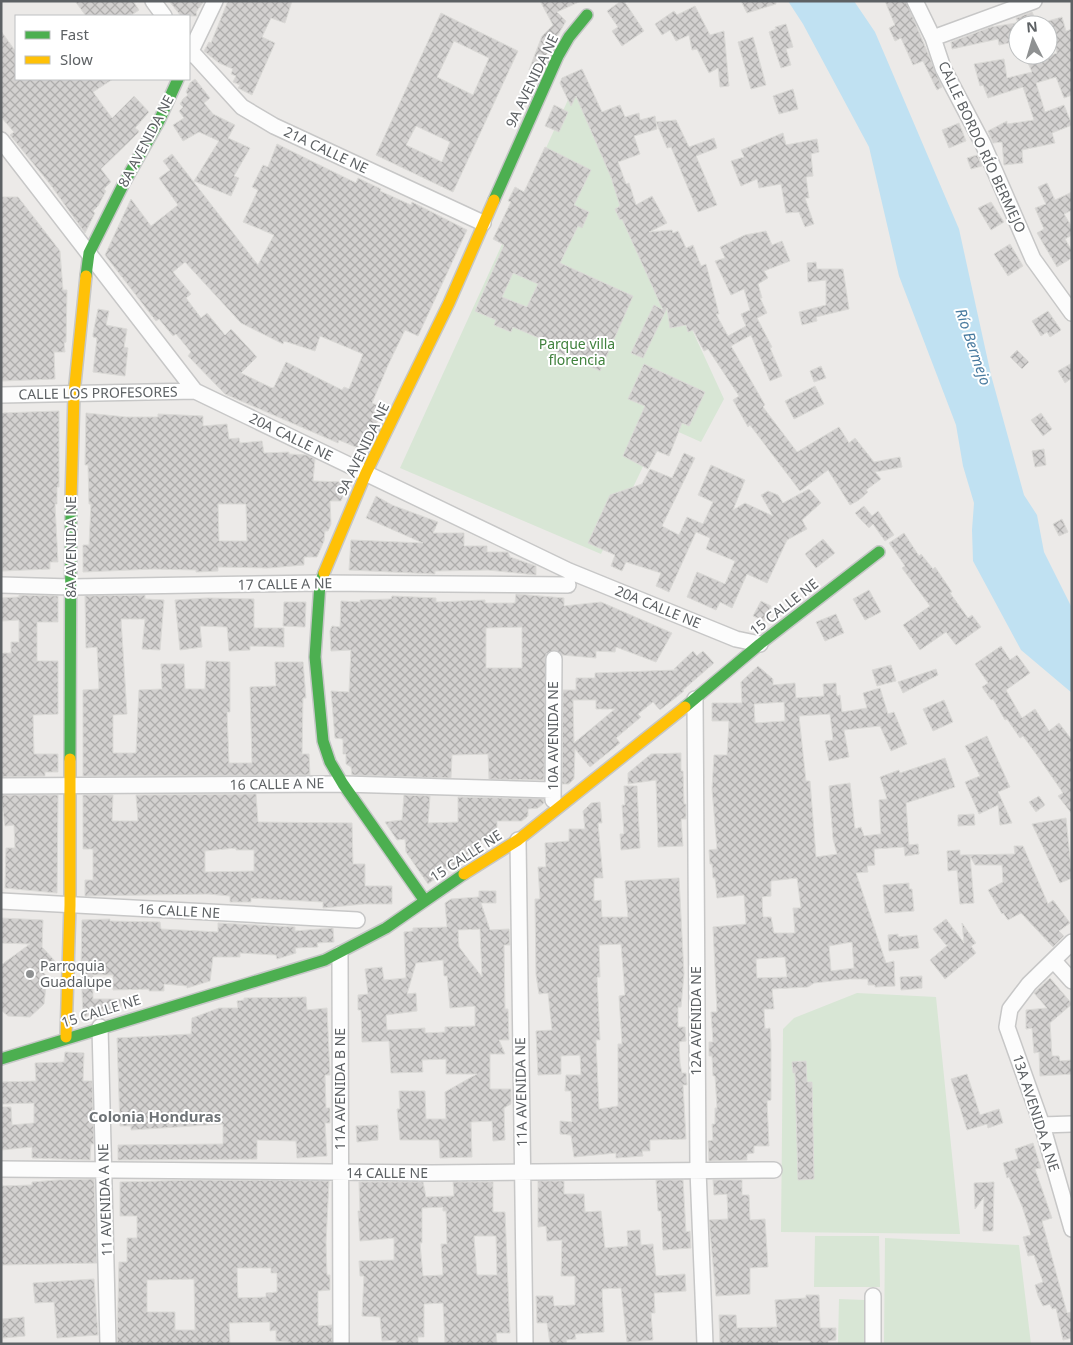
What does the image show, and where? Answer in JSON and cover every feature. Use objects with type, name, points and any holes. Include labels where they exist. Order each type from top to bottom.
[{"type":"street","points":[[153,1],[163,15]]},
{"type":"street","points":[[190,49],[215,1]]},
{"type":"street","name":"CALLE BORDO RÍO BERMEJO","points":[[915,1],[933,38],[943,68],[983,144],[1033,259],[1072,313]]},
{"type":"street","points":[[933,38],[1030,2]]},
{"type":"street","name":"9A AVENIDA NE","points":[[425,901],[343,784],[330,762],[323,741],[315,657],[320,583],[366,473],[449,303],[558,56],[569,37],[587,15]]},
{"type":"street","name":"21A CALLE NE","points":[[190,52],[242,107],[274,126],[483,223]]},
{"type":"street","name":"8A AVENIDA NE","points":[[66,1037],[70,905],[74,394],[89,253],[123,185],[159,121],[178,80]]},
{"type":"street","name":"20A CALLE NE","points":[[1,140],[195,391],[569,571],[736,639],[760,644]]},
{"type":"street","name":"CALLE LOS PROFESORES","points":[[1,395],[195,391]]},
{"type":"street","name":"15 CALLE NE","points":[[1,1059],[66,1037],[302,968],[340,954],[391,926],[496,852],[518,840],[554,813],[760,644],[879,552]]},
{"type":"street","name":"17 CALLE A NE","points":[[1,585],[71,587],[320,583],[568,585]]},
{"type":"street","name":"10A AVENIDA NE","points":[[554,659],[552,790],[554,813]]},
{"type":"street","name":"12A AVENIDA NE","points":[[695,699],[698,1170],[705,1344]]},
{"type":"street","name":"16 CALLE A NE","points":[[1,786],[343,784],[552,790]]},
{"type":"street","name":"11A AVENIDA NE","points":[[518,840],[521,1172],[525,1344]]},
{"type":"street","name":"16 CALLE NE","points":[[1,901],[357,920]]},
{"type":"street","points":[[1072,942],[1054,961],[1072,981]]},
{"type":"street","name":"11A AVENIDA B NE","points":[[340,954],[341,1344]]},
{"type":"street","name":"13A AVENIDA A NE","points":[[1054,961],[1029,984],[1010,1009],[1007,1027],[1042,1125],[1072,1229]]},
{"type":"street","name":"11 AVENIDA A NE","points":[[100,1027],[108,1344]]},
{"type":"street","points":[[1042,1125],[1072,1124]]},
{"type":"street","name":"14 CALLE NE","points":[[1,1169],[340,1172],[774,1170]]},
{"type":"street","points":[[873,1296],[873,1344]]},
{"type":"green space","name":"Parque villa florencia","points":[[577,80],[724,399],[701,442],[663,425],[601,554],[400,468]]},
{"type":"green space","points":[[857,993],[936,997],[960,1234],[781,1232],[783,1029],[794,1018]]},
{"type":"green space","points":[[815,1236],[879,1236],[880,1287],[814,1287]]},
{"type":"green space","points":[[885,1238],[1019,1245],[1031,1344],[884,1344]]},
{"type":"green space","points":[[839,1299],[865,1300],[865,1344],[838,1344]]},
{"type":"water","name":"Río Bermejo","points":[[788,1],[854,1],[875,32],[959,229],[991,375],[1024,495],[1037,515],[1044,552],[1072,608],[1072,693],[1021,650],[973,561],[972,530],[974,503],[963,466],[956,425],[899,276],[869,147],[803,24]]},
{"type":"building","points":[[75,1],[133,1],[139,10],[132,15],[85,15]]},
{"type":"building","points":[[169,1],[204,1],[196,12],[197,16],[180,15]]},
{"type":"building","points":[[228,1],[292,1],[285,23],[271,18],[262,37],[275,43],[252,95],[238,88],[240,85],[233,82],[236,76],[231,74],[233,69],[219,63],[204,51],[209,42],[211,43]]},
{"type":"building","points":[[540,1],[581,1],[557,12],[566,21],[541,64],[537,62],[529,70],[542,36],[553,25]]},
{"type":"building","points":[[621,1],[624,1],[644,31],[622,46],[612,31],[618,27],[607,11]]},
{"type":"building","points":[[741,1],[776,1],[776,4],[747,13]]},
{"type":"building","points":[[885,1],[906,1],[942,87],[937,90],[923,61],[913,65],[901,38],[895,41],[889,28],[895,25]]},
{"type":"building","points":[[695,6],[710,35],[724,31],[729,86],[720,87],[718,68],[709,73],[697,49],[692,50],[689,35],[676,41],[670,30],[662,35],[655,24],[674,11],[677,15]]},
{"type":"building","points":[[441,13],[518,51],[453,192],[376,155]],"holes":[[[454,41],[489,58],[473,95],[437,77]],[[416,126],[450,142],[442,162],[406,145]]]},
{"type":"building","points":[[1062,17],[1066,31],[1072,29],[1072,95],[1064,98],[1056,77],[1036,83],[1045,112],[1064,105],[1072,125],[1052,133],[1055,143],[1022,150],[1023,163],[1004,165],[1002,142],[993,143],[988,131],[1007,121],[1007,124],[1034,120],[1023,87],[988,98],[983,85],[980,86],[974,64],[1004,59],[1007,78],[1032,72],[1029,65],[1058,65],[1058,18]]},
{"type":"building","points":[[786,24],[793,47],[786,49],[791,65],[781,68],[769,32],[776,29],[775,27]]},
{"type":"building","points":[[1008,24],[1008,43],[999,45],[998,39],[952,49],[951,42],[991,27]]},
{"type":"building","points":[[1,31],[15,51],[15,80],[111,80],[93,92],[112,118],[134,96],[149,112],[135,128],[139,131],[138,133],[101,169],[111,182],[104,189],[106,191],[93,211],[95,213],[85,233],[50,184],[10,135],[14,132],[1,117]]},
{"type":"building","points":[[753,37],[766,85],[751,89],[738,42]]},
{"type":"building","points":[[582,69],[602,112],[620,105],[625,117],[639,113],[640,120],[655,116],[657,129],[634,136],[640,154],[618,162],[626,184],[629,183],[636,205],[652,196],[667,223],[649,232],[672,230],[673,233],[678,231],[686,248],[693,245],[701,266],[706,264],[719,314],[716,314],[728,336],[746,326],[741,314],[750,310],[744,289],[731,295],[715,261],[725,258],[720,247],[745,235],[766,231],[772,245],[782,241],[790,261],[764,271],[768,278],[758,284],[762,298],[760,298],[767,313],[757,318],[772,347],[770,348],[782,376],[770,381],[751,335],[731,346],[765,405],[763,407],[797,452],[839,427],[849,443],[855,438],[874,462],[900,457],[902,467],[875,472],[881,479],[866,490],[868,492],[859,500],[850,505],[828,470],[800,491],[750,425],[748,427],[733,400],[739,396],[708,349],[704,351],[693,330],[688,332],[686,325],[670,328],[667,308],[643,358],[631,353],[654,305],[663,310],[622,219],[620,220],[615,209],[620,206],[611,177],[576,96],[571,106],[560,83],[562,78]]},
{"type":"building","points":[[195,79],[210,98],[204,103],[213,114],[235,125],[228,138],[250,148],[234,176],[239,178],[231,196],[194,181],[219,141],[199,132],[183,141],[173,125],[184,118],[179,111],[183,107],[180,104],[188,95],[186,92],[190,83]]},
{"type":"building","points":[[793,89],[798,109],[779,114],[773,96]]},
{"type":"building","points":[[554,105],[568,112],[559,132],[545,126]]},
{"type":"building","points":[[676,120],[689,147],[714,138],[717,148],[696,156],[717,205],[698,212],[671,147],[667,148],[656,122]]},
{"type":"building","points":[[959,123],[966,141],[949,148],[942,130]]},
{"type":"building","points":[[783,133],[786,145],[817,139],[819,152],[811,154],[813,176],[806,177],[809,198],[805,198],[814,224],[805,227],[799,212],[786,213],[781,184],[759,188],[757,179],[741,186],[731,161],[744,157],[741,150]]},
{"type":"building","points":[[277,144],[356,183],[358,178],[381,189],[380,191],[411,205],[412,202],[467,230],[418,336],[405,330],[388,365],[372,403],[384,408],[363,450],[339,440],[338,443],[225,394],[188,356],[191,352],[176,334],[173,336],[159,319],[156,321],[105,255],[131,199],[151,226],[178,205],[159,178],[170,170],[163,161],[172,154],[258,265],[274,235],[243,222],[258,190],[252,187],[263,165],[268,167]],"holes":[[[185,262],[241,323],[283,344],[284,341],[315,351],[320,336],[363,354],[349,389],[344,387],[342,390],[286,362],[272,388],[241,373],[257,357],[231,329],[225,335],[207,313],[201,318],[186,298],[191,294],[173,272]]]},
{"type":"building","points":[[545,147],[591,170],[574,205],[589,212],[582,228],[578,226],[560,263],[633,296],[600,371],[542,345],[544,340],[513,327],[511,332],[494,325],[496,320],[475,311],[504,245],[493,239],[511,202],[508,201],[515,187],[524,192]],"holes":[[[513,273],[538,284],[527,307],[502,297]]]},
{"type":"building","points":[[977,155],[982,166],[971,169],[967,158]]},
{"type":"building","points":[[1047,183],[1055,200],[1072,192],[1072,210],[1064,214],[1072,227],[1072,235],[1065,239],[1072,251],[1072,258],[1057,267],[1037,233],[1044,229],[1035,208],[1046,204],[1038,187]]},
{"type":"building","points":[[1,197],[18,197],[60,251],[63,290],[67,290],[66,342],[64,343],[65,352],[54,352],[55,379],[1,381]]},
{"type":"building","points":[[991,202],[1004,222],[991,230],[978,208]]},
{"type":"building","points":[[1010,244],[1023,266],[1008,276],[994,254]]},
{"type":"building","points":[[816,262],[817,269],[843,269],[849,309],[816,317],[817,321],[802,325],[799,312],[826,305],[826,280],[808,282],[807,263]]},
{"type":"building","points":[[98,309],[109,311],[106,325],[127,329],[124,347],[128,348],[125,376],[93,372],[97,338],[93,337],[93,334]]},
{"type":"building","points":[[1048,311],[1061,330],[1050,337],[1047,332],[1041,336],[1032,321]]},
{"type":"building","points":[[1017,350],[1029,362],[1022,369],[1010,357]]},
{"type":"building","points":[[1072,363],[1072,378],[1065,383],[1058,371]]},
{"type":"building","points":[[644,364],[705,392],[689,426],[682,423],[669,456],[657,451],[648,469],[623,456],[645,406],[628,399]]},
{"type":"building","points":[[821,366],[826,378],[814,382],[810,371]]},
{"type":"building","points":[[815,386],[824,404],[794,419],[785,401]]},
{"type":"building","points":[[59,411],[59,487],[57,487],[57,504],[55,504],[58,562],[50,562],[50,569],[2,571],[1,413]]},
{"type":"building","points":[[86,413],[126,417],[158,417],[158,414],[203,416],[203,426],[227,424],[229,439],[239,438],[240,443],[262,441],[264,453],[289,452],[289,454],[307,455],[315,459],[313,481],[346,482],[346,489],[341,501],[330,501],[331,524],[328,531],[325,531],[324,541],[317,557],[304,557],[304,565],[269,568],[218,567],[218,571],[196,572],[196,570],[154,569],[83,572],[83,545],[89,545],[91,504],[89,504],[88,465],[85,465]],"holes":[[[218,504],[246,504],[247,541],[219,541]]]},
{"type":"building","points":[[1041,413],[1052,429],[1043,436],[1031,420]]},
{"type":"building","points":[[1044,449],[1046,465],[1035,467],[1032,451]]},
{"type":"building","points":[[684,453],[695,458],[662,526],[679,535],[687,517],[703,524],[713,502],[698,495],[711,465],[745,480],[733,510],[745,503],[773,516],[761,495],[768,491],[778,495],[783,503],[809,489],[821,503],[802,520],[807,529],[787,540],[767,583],[747,574],[732,608],[720,602],[716,610],[687,597],[697,572],[725,584],[735,561],[706,549],[710,538],[696,532],[669,592],[656,586],[661,573],[626,562],[622,571],[611,566],[615,555],[588,543],[610,495],[642,484],[650,469],[672,478]]},
{"type":"building","points":[[376,496],[392,505],[438,522],[433,533],[464,533],[464,546],[487,546],[487,552],[508,552],[510,557],[536,566],[536,575],[488,570],[435,571],[435,574],[349,570],[351,540],[423,543],[366,518]]},
{"type":"building","points":[[864,506],[872,516],[878,511],[894,535],[885,541],[873,524],[869,528],[855,513]]},
{"type":"building","points":[[1062,519],[1068,532],[1059,536],[1053,524]]},
{"type":"building","points":[[904,533],[919,556],[921,554],[933,569],[935,567],[952,592],[950,593],[968,618],[972,615],[981,627],[956,645],[946,632],[920,650],[903,625],[930,606],[902,568],[905,566],[889,543]]},
{"type":"building","points":[[823,539],[835,553],[816,568],[805,554]]},
{"type":"building","points":[[869,590],[881,612],[865,620],[853,599]]},
{"type":"building","points":[[516,594],[564,598],[564,606],[601,602],[672,633],[656,662],[616,647],[615,652],[596,651],[596,658],[562,655],[555,650],[546,654],[544,780],[489,779],[488,754],[452,755],[451,778],[352,775],[351,767],[346,764],[346,754],[343,754],[343,739],[335,738],[331,691],[349,692],[351,650],[331,651],[330,631],[332,626],[340,627],[341,601],[360,602],[360,600],[391,599],[392,596],[436,598],[436,602],[485,600],[485,603],[515,603]],"holes":[[[522,627],[522,668],[486,668],[486,628]]]},
{"type":"building","points":[[19,595],[58,596],[58,622],[37,622],[37,661],[58,661],[58,714],[33,715],[34,754],[58,754],[58,772],[45,772],[45,776],[1,777],[1,653],[11,653],[11,642],[19,642],[19,620],[1,621],[1,598],[19,597]]},
{"type":"building","points":[[145,595],[145,599],[164,600],[160,650],[142,649],[145,619],[121,619],[127,714],[113,715],[113,753],[136,753],[139,690],[162,689],[161,664],[184,664],[185,689],[205,689],[206,661],[230,662],[230,712],[227,712],[229,763],[252,763],[250,687],[276,686],[275,662],[303,662],[306,698],[303,698],[302,754],[309,754],[310,775],[83,776],[83,690],[99,689],[97,647],[86,648],[85,596]]},
{"type":"building","points":[[207,598],[254,599],[254,628],[284,628],[284,647],[250,646],[250,650],[229,651],[227,627],[200,626],[202,647],[180,650],[175,600]]},
{"type":"building","points":[[761,601],[771,606],[764,621],[753,616]]},
{"type":"building","points":[[284,602],[306,602],[305,627],[283,626]]},
{"type":"building","points":[[836,614],[844,633],[825,641],[816,622]]},
{"type":"building","points":[[1001,646],[1010,660],[1017,655],[1030,673],[1006,690],[1022,718],[1035,709],[1049,731],[1059,723],[1072,740],[1072,814],[1058,796],[1063,793],[1039,758],[1023,736],[1020,738],[1007,719],[1005,720],[993,699],[991,700],[982,687],[988,683],[975,664]]},
{"type":"building","points":[[693,651],[697,656],[703,651],[714,663],[660,710],[653,702],[638,714],[641,717],[616,738],[620,743],[590,767],[575,749],[574,779],[569,784],[562,784],[563,690],[576,690],[576,678],[595,678],[595,673],[677,670],[674,669]],"holes":[[[573,700],[596,700],[596,709],[615,709],[574,743]]]},
{"type":"building","points":[[891,665],[896,681],[877,686],[872,670]]},
{"type":"building","points":[[758,666],[773,679],[773,685],[795,683],[796,698],[824,696],[823,684],[836,683],[837,696],[840,695],[842,712],[867,708],[863,693],[880,688],[888,714],[894,712],[907,744],[891,751],[880,726],[844,730],[849,757],[829,761],[825,741],[833,740],[830,714],[799,716],[806,781],[810,781],[816,857],[837,854],[833,839],[829,786],[850,783],[855,829],[861,827],[864,836],[881,834],[879,800],[887,799],[880,777],[899,770],[900,773],[945,758],[955,787],[906,803],[909,845],[918,844],[919,854],[905,856],[904,847],[874,849],[875,865],[867,866],[868,872],[856,873],[886,963],[894,961],[895,986],[875,987],[875,985],[868,985],[868,979],[850,979],[814,983],[808,987],[772,989],[774,1009],[764,1009],[765,1029],[770,1028],[771,1044],[771,1100],[767,1101],[769,1146],[754,1146],[754,1153],[747,1154],[747,1160],[709,1161],[708,1141],[713,1140],[712,1124],[715,1124],[715,1108],[717,1108],[712,1056],[709,1056],[709,1042],[713,1042],[711,1012],[717,1012],[713,927],[746,924],[744,895],[717,898],[715,878],[713,878],[712,864],[710,864],[709,850],[717,849],[712,789],[714,755],[727,755],[729,721],[712,721],[712,703],[742,703],[741,682]],"holes":[[[784,702],[785,721],[755,723],[754,704]],[[797,878],[801,908],[793,908],[795,933],[774,933],[771,917],[763,917],[762,897],[771,896],[771,881]],[[852,942],[854,968],[831,971],[829,946]],[[785,957],[787,977],[757,978],[756,959]]]},
{"type":"building","points":[[936,669],[938,675],[903,693],[898,682]]},
{"type":"building","points":[[944,700],[953,722],[933,731],[923,709]]},
{"type":"building","points":[[987,736],[1010,787],[998,792],[1012,823],[1000,825],[998,805],[979,814],[965,782],[980,776],[965,746]]},
{"type":"building","points":[[681,753],[684,804],[686,804],[686,819],[681,819],[683,846],[658,847],[656,780],[628,784],[628,773],[651,754]]},
{"type":"building","points":[[624,786],[637,786],[640,848],[621,850],[620,834],[624,834],[622,805],[625,805]]},
{"type":"building","points":[[256,794],[258,822],[352,823],[353,864],[365,864],[365,886],[392,886],[392,904],[364,904],[323,908],[323,902],[251,898],[251,902],[230,902],[230,896],[208,894],[85,896],[85,880],[93,880],[93,849],[83,849],[83,795],[113,795],[112,821],[138,821],[136,795]],"holes":[[[236,848],[236,850],[254,850],[254,871],[205,872],[205,851]]]},
{"type":"building","points":[[1,795],[58,795],[57,893],[5,888],[6,848],[15,848],[14,825],[5,826]]},
{"type":"building","points":[[404,795],[430,796],[428,823],[458,822],[458,797],[544,799],[544,803],[538,808],[528,809],[528,816],[522,821],[497,821],[497,838],[481,840],[481,846],[428,884],[406,852],[405,839],[397,840],[385,822],[402,820]]},
{"type":"building","points":[[1039,796],[1045,805],[1036,812],[1029,802]]},
{"type":"building","points":[[600,802],[602,823],[598,823],[603,878],[594,878],[594,901],[601,900],[602,917],[628,917],[625,881],[679,878],[684,974],[681,1007],[678,1007],[678,1027],[685,1027],[686,1041],[679,1042],[680,1063],[682,1073],[686,1073],[687,1085],[683,1085],[686,1139],[650,1140],[650,1151],[642,1151],[643,1156],[616,1158],[616,1153],[574,1157],[571,1135],[560,1134],[560,1121],[572,1122],[571,1091],[565,1091],[566,1075],[581,1075],[580,1055],[561,1056],[561,1074],[538,1075],[536,1031],[552,1030],[548,993],[539,994],[536,975],[535,899],[540,899],[538,867],[546,867],[545,843],[569,841],[569,829],[585,829],[583,811],[591,803]],"holes":[[[621,944],[625,995],[619,996],[622,1044],[618,1044],[618,1106],[599,1109],[596,1040],[600,1040],[597,977],[600,977],[599,945]]]},
{"type":"building","points":[[974,814],[975,825],[958,826],[958,815]]},
{"type":"building","points":[[1066,818],[1072,878],[1060,883],[1032,824]]},
{"type":"building","points":[[1014,846],[1023,846],[1048,904],[1053,900],[1070,923],[1059,931],[1064,936],[1053,947],[1021,913],[1008,920],[1002,914],[988,890],[1003,882],[1002,865],[975,865],[970,856],[974,903],[960,904],[957,870],[948,871],[947,851],[960,850],[960,855],[1015,854]]},
{"type":"building","points":[[909,883],[909,889],[912,889],[914,911],[885,913],[883,885]]},
{"type":"building","points":[[479,891],[496,891],[496,903],[481,903],[490,930],[509,929],[510,945],[504,945],[505,1009],[508,1009],[509,1040],[499,1040],[505,1054],[490,1054],[490,1089],[511,1089],[511,1104],[504,1108],[505,1140],[493,1141],[492,1121],[471,1122],[472,1157],[440,1158],[439,1140],[400,1140],[397,1109],[400,1109],[399,1091],[425,1091],[426,1119],[446,1119],[445,1092],[477,1074],[446,1074],[446,1059],[422,1060],[423,1072],[391,1073],[389,1041],[362,1042],[361,1010],[358,1010],[358,995],[368,994],[365,969],[382,967],[384,980],[406,978],[404,932],[413,931],[413,928],[447,927],[445,903],[451,899],[479,897]],"holes":[[[480,929],[482,977],[459,947],[458,930]],[[443,960],[444,976],[447,976],[450,1008],[475,1006],[475,1026],[445,1027],[445,1032],[425,1033],[425,1028],[387,1030],[386,1015],[417,1011],[416,993],[407,994],[416,963]]]},
{"type":"building","points":[[1,918],[43,920],[42,947],[55,961],[43,972],[47,977],[44,1004],[30,1017],[8,1016],[1,1010],[1,965],[30,944],[1,943]]},
{"type":"building","points":[[110,919],[110,921],[160,922],[161,929],[218,932],[218,923],[295,927],[295,931],[333,928],[334,942],[317,943],[318,947],[295,948],[296,953],[277,959],[276,955],[240,953],[240,957],[213,957],[210,981],[187,988],[187,986],[164,984],[164,991],[149,991],[149,989],[113,990],[113,975],[93,975],[93,999],[133,999],[134,1002],[83,1017],[82,920]]},
{"type":"building","points":[[946,919],[964,943],[962,923],[976,943],[971,946],[976,953],[945,979],[930,960],[948,945],[933,929]]},
{"type":"building","points":[[898,934],[898,937],[917,935],[919,948],[889,951],[888,935]]},
{"type":"building","points":[[922,976],[922,988],[901,990],[900,977]]},
{"type":"building","points":[[1050,978],[1072,1004],[1050,1023],[1052,1056],[1059,1056],[1060,1061],[1072,1060],[1072,1074],[1040,1076],[1039,1052],[1034,1053],[1032,1028],[1026,1029],[1026,1010],[1047,1008],[1034,993]]},
{"type":"building","points":[[306,997],[307,1010],[327,1008],[330,1075],[325,1075],[326,1108],[330,1108],[330,1123],[325,1123],[327,1156],[297,1158],[296,1141],[257,1140],[257,1159],[118,1160],[118,1145],[223,1144],[223,1124],[131,1130],[131,1126],[120,1126],[117,1038],[191,1034],[192,1018],[219,1008],[238,1008],[237,1001],[244,1000],[244,998]]},
{"type":"building","points":[[65,1052],[84,1053],[83,1081],[92,1081],[94,1144],[91,1144],[90,1160],[32,1158],[32,1147],[1,1150],[1,1107],[11,1107],[12,1125],[34,1123],[34,1103],[2,1104],[1,1082],[36,1081],[35,1063],[64,1062]]},
{"type":"building","points":[[806,1061],[807,1082],[812,1082],[814,1179],[798,1180],[795,1073],[793,1073],[792,1062]]},
{"type":"building","points":[[967,1074],[980,1115],[999,1109],[1003,1123],[988,1128],[987,1124],[967,1130],[951,1079]]},
{"type":"building","points":[[378,1125],[378,1140],[357,1142],[356,1126]]},
{"type":"building","points":[[1033,1143],[1041,1168],[1035,1169],[1052,1218],[1042,1221],[1067,1313],[1072,1312],[1072,1338],[1063,1340],[1056,1308],[1052,1309],[1050,1304],[1043,1306],[1038,1296],[1035,1285],[1043,1282],[1034,1255],[1028,1256],[1023,1237],[1031,1235],[1022,1206],[1009,1177],[1007,1178],[1003,1163],[1018,1159],[1015,1149]]},
{"type":"building","points":[[94,1179],[97,1263],[1,1265],[1,1186],[32,1185],[32,1182],[57,1180]]},
{"type":"building","points":[[197,1180],[329,1181],[326,1242],[327,1275],[330,1275],[330,1290],[318,1291],[318,1326],[332,1325],[332,1344],[290,1344],[290,1342],[276,1341],[276,1330],[270,1331],[270,1322],[229,1323],[230,1344],[117,1344],[119,1262],[127,1262],[127,1238],[137,1238],[137,1216],[120,1216],[120,1182]],"holes":[[[237,1268],[271,1268],[271,1273],[277,1273],[277,1292],[266,1293],[266,1297],[238,1298]],[[194,1279],[195,1330],[175,1330],[175,1312],[147,1312],[147,1280]]]},
{"type":"building","points":[[656,1180],[683,1180],[686,1232],[690,1231],[691,1248],[663,1250],[661,1211],[658,1211]]},
{"type":"building","points":[[713,1180],[742,1180],[742,1195],[749,1195],[750,1220],[765,1219],[768,1267],[750,1268],[750,1294],[716,1296],[709,1220],[728,1219],[727,1194],[714,1195]]},
{"type":"building","points":[[538,1181],[564,1181],[564,1194],[584,1194],[585,1212],[601,1211],[605,1248],[628,1246],[627,1231],[640,1230],[641,1245],[653,1244],[656,1276],[685,1274],[686,1291],[654,1293],[655,1313],[651,1313],[653,1340],[627,1342],[621,1288],[602,1289],[604,1332],[575,1334],[576,1339],[566,1340],[567,1344],[550,1344],[547,1323],[537,1323],[536,1296],[553,1296],[554,1306],[575,1305],[575,1276],[561,1276],[562,1240],[547,1241],[546,1226],[538,1227]]},
{"type":"building","points":[[359,1182],[423,1182],[426,1197],[454,1196],[453,1182],[493,1182],[493,1212],[505,1212],[510,1333],[496,1333],[497,1344],[445,1344],[443,1303],[424,1304],[424,1337],[418,1337],[418,1344],[396,1344],[396,1340],[382,1341],[380,1317],[362,1316],[364,1276],[360,1276],[359,1261],[394,1260],[394,1238],[360,1241],[358,1211],[360,1211]],"holes":[[[443,1207],[443,1211],[446,1211],[447,1244],[441,1244],[443,1275],[423,1276],[420,1243],[422,1243],[422,1208]],[[474,1236],[496,1236],[497,1275],[477,1275]]]},
{"type":"building","points":[[994,1182],[993,1231],[983,1231],[984,1197],[975,1209],[974,1183]]},
{"type":"building","points":[[94,1279],[98,1335],[57,1338],[54,1302],[35,1303],[33,1283]]},
{"type":"building","points":[[806,1295],[819,1295],[820,1328],[836,1328],[836,1340],[828,1341],[828,1344],[810,1344],[810,1341],[778,1341],[778,1344],[720,1344],[719,1315],[736,1315],[737,1328],[777,1327],[775,1300],[806,1298]]},
{"type":"building","points":[[24,1317],[25,1336],[3,1338],[2,1319]]},
{"type":"traffic: fast","points":[[494,200],[558,56],[569,37],[587,15]]},
{"type":"traffic: fast","points":[[86,276],[89,253],[123,185],[159,121],[178,80]]},
{"type":"traffic: fast","points":[[70,759],[71,500]]},
{"type":"traffic: fast","points":[[685,707],[760,644],[879,552]]},
{"type":"traffic: fast","points":[[324,573],[320,583],[315,657],[323,741],[330,762],[343,784],[425,901]]},
{"type":"traffic: fast","points":[[1,1059],[325,960],[386,928],[464,874]]},
{"type":"traffic: slow","points":[[324,573],[366,473],[449,303],[494,200]]},
{"type":"traffic: slow","points":[[71,500],[74,394],[86,276]]},
{"type":"traffic: slow","points":[[464,874],[518,840],[685,707]]},
{"type":"traffic: slow","points":[[66,1037],[70,905],[70,759]]},
{"type":"place","name":"Parroquia Guadalupe","points":[[30,974]]},
{"type":"district","name":"Colonia Honduras","points":[[155,1117]]}]
